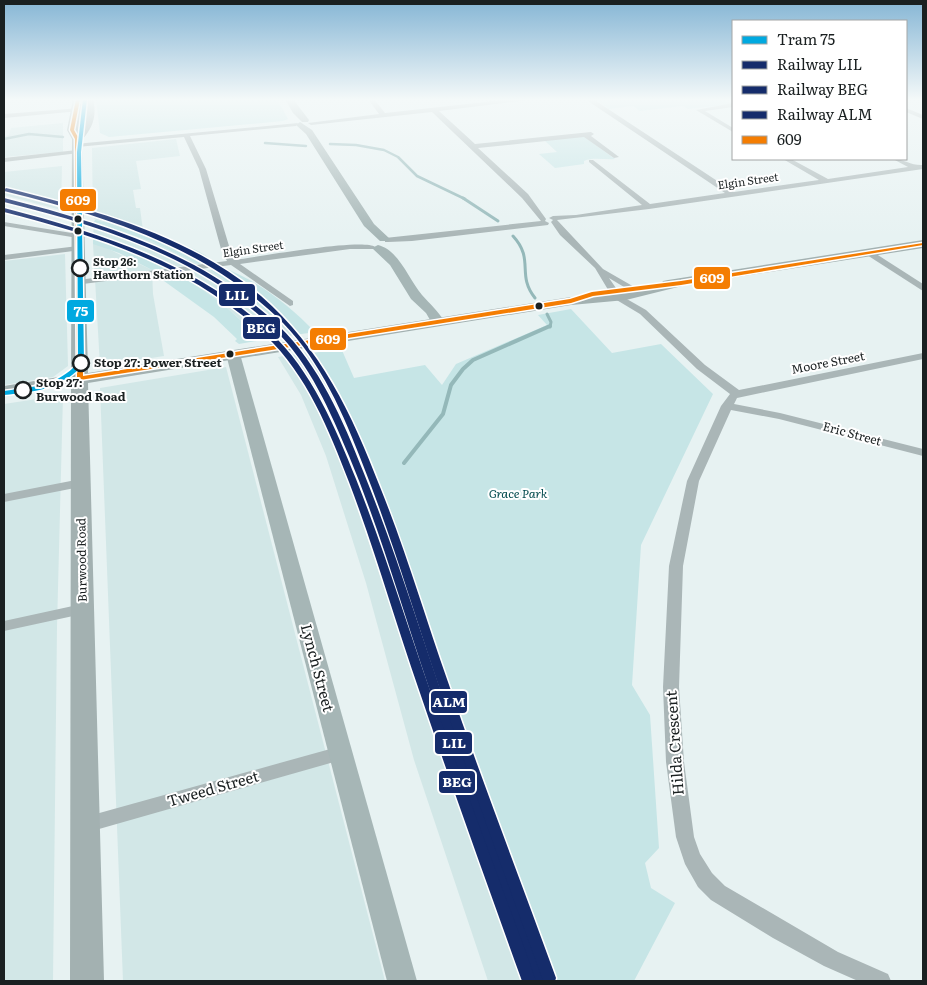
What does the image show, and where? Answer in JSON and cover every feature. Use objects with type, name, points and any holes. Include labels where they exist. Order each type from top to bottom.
[{"type":"main road","name":"Burwood Road","points":[[77,145],[87,981]]},
{"type":"main road","points":[[4,392],[80,378],[434,322],[571,301],[597,300],[616,294],[923,244]]},
{"type":"street","points":[[4,160],[77,145]]},
{"type":"street","points":[[193,145],[223,236],[260,281]]},
{"type":"street","points":[[317,145],[380,243],[434,322]]},
{"type":"street","points":[[474,146],[484,145]]},
{"type":"street","points":[[601,145],[616,158]]},
{"type":"street","points":[[657,145],[734,195]]},
{"type":"street","points":[[474,146],[598,267],[634,291],[636,300],[643,312]]},
{"type":"street","points":[[788,160],[827,182]]},
{"type":"street","points":[[899,160],[920,168]]},
{"type":"street","points":[[591,161],[649,207]]},
{"type":"street","name":"Elgin Street","points":[[78,285],[920,168]]},
{"type":"street","points":[[4,224],[78,239]]},
{"type":"street","points":[[223,236],[222,244],[234,263],[246,274],[260,281],[290,303]]},
{"type":"street","points":[[4,258],[78,239]]},
{"type":"street","points":[[867,253],[923,288]]},
{"type":"street","points":[[598,267],[616,294],[643,312],[732,400]]},
{"type":"street","name":"Lynch Street","points":[[233,354],[402,981]]},
{"type":"street","name":"Moore Street","points":[[732,400],[923,356]]},
{"type":"street","name":"Eric Street","points":[[732,400],[780,416],[923,453]]},
{"type":"street","name":"Hilda Crescent","points":[[732,400],[693,481],[676,566],[672,688],[675,762],[685,837],[692,858],[705,880],[718,893],[780,931],[831,959],[881,981]]},
{"type":"street","points":[[4,498],[81,483]]},
{"type":"street","points":[[4,626],[82,609]]},
{"type":"street","name":"Tweed Street","points":[[85,825],[340,753]]},
{"type":"shaded area","points":[[4,145],[63,145],[63,152],[4,157]]},
{"type":"shaded area","points":[[120,145],[177,145],[180,156],[136,161],[141,189],[133,190],[136,208],[140,208],[143,231],[96,220],[93,217],[92,148]]},
{"type":"shaded area","points":[[62,166],[61,210],[4,195],[4,172]]},
{"type":"shaded area","points":[[94,222],[153,242],[198,264],[168,268],[150,258],[93,237]]},
{"type":"shaded area","points":[[96,243],[152,270],[153,294],[164,356],[100,366],[93,244]]},
{"type":"shaded area","points":[[65,254],[68,366],[53,377],[4,385],[4,261]]},
{"type":"shaded area","points":[[210,270],[247,295],[295,335],[262,340],[225,306],[181,274]]},
{"type":"shaded area","points":[[307,352],[338,401],[353,435],[554,981],[488,981],[414,760],[366,583],[326,456],[301,395],[278,357]]},
{"type":"shaded area","points":[[226,367],[385,981],[123,981],[100,388]]},
{"type":"shaded area","points":[[63,395],[57,627],[53,981],[4,981],[4,404]]},
{"type":"green space","points":[[549,145],[595,145],[615,159],[591,159],[584,161],[584,164],[555,168],[539,154],[557,152]]},
{"type":"green space","points":[[95,220],[159,236],[195,250],[206,256],[211,262],[198,264],[153,242],[94,222]]},
{"type":"green space","points":[[93,237],[150,258],[168,268],[152,270],[119,253],[93,244]]},
{"type":"green space","points":[[223,268],[260,286],[295,313],[315,332],[295,335],[247,295],[210,270]]},
{"type":"green space","points":[[181,274],[225,306],[262,340],[239,344],[235,341],[237,339],[214,317],[164,281],[163,277]]},
{"type":"green space","name":"Grace Park","points":[[571,309],[612,353],[661,344],[713,394],[641,545],[632,685],[650,715],[659,848],[645,863],[651,888],[675,903],[634,981],[554,981],[472,773],[414,598],[353,435],[338,401],[322,373],[308,354],[341,348],[354,378],[425,365],[442,385],[456,364],[547,325],[538,315]]},
{"type":"waterway","points":[[292,145],[306,146]]},
{"type":"waterway","points":[[355,145],[384,150],[398,157],[417,176],[463,198]]},
{"type":"waterway","points":[[463,198],[498,221]]},
{"type":"waterway","points":[[513,236],[523,252],[527,282],[535,298]]},
{"type":"waterway","points":[[547,314],[551,322],[550,327]]},
{"type":"waterway","points":[[404,463],[443,414],[451,385],[463,369],[473,360],[550,326]]},
{"type":"tram line","name":"75","points":[[4,393],[46,386],[65,378],[81,363],[80,145]]},
{"type":"rail line","name":"ALM","points":[[6,190],[44,199],[119,222],[192,253],[226,273],[257,296],[286,323],[314,358],[337,396],[365,458],[400,553],[454,716],[549,978]]},
{"type":"rail line","name":"LIL","points":[[4,200],[41,209],[114,232],[184,262],[217,281],[248,303],[277,328],[290,342],[313,374],[332,409],[367,490],[459,759],[540,981]]},
{"type":"rail line","name":"BEG","points":[[4,210],[75,229],[110,241],[145,254],[178,270],[209,288],[240,310],[268,334],[294,363],[332,431],[358,494],[424,689],[529,981]]},
{"type":"transit line","name":"609","points":[[77,145],[80,378]]},
{"type":"transit line","name":"609","points":[[80,378],[571,301],[592,294],[681,283],[923,244]]},
{"type":"place","name":"Stop 26: Hawthorn Station","points":[[80,268]]},
{"type":"place","name":"Stop 27: Power Street","points":[[81,363]]},
{"type":"place","name":"Stop 27: Burwood Road","points":[[23,390]]}]
